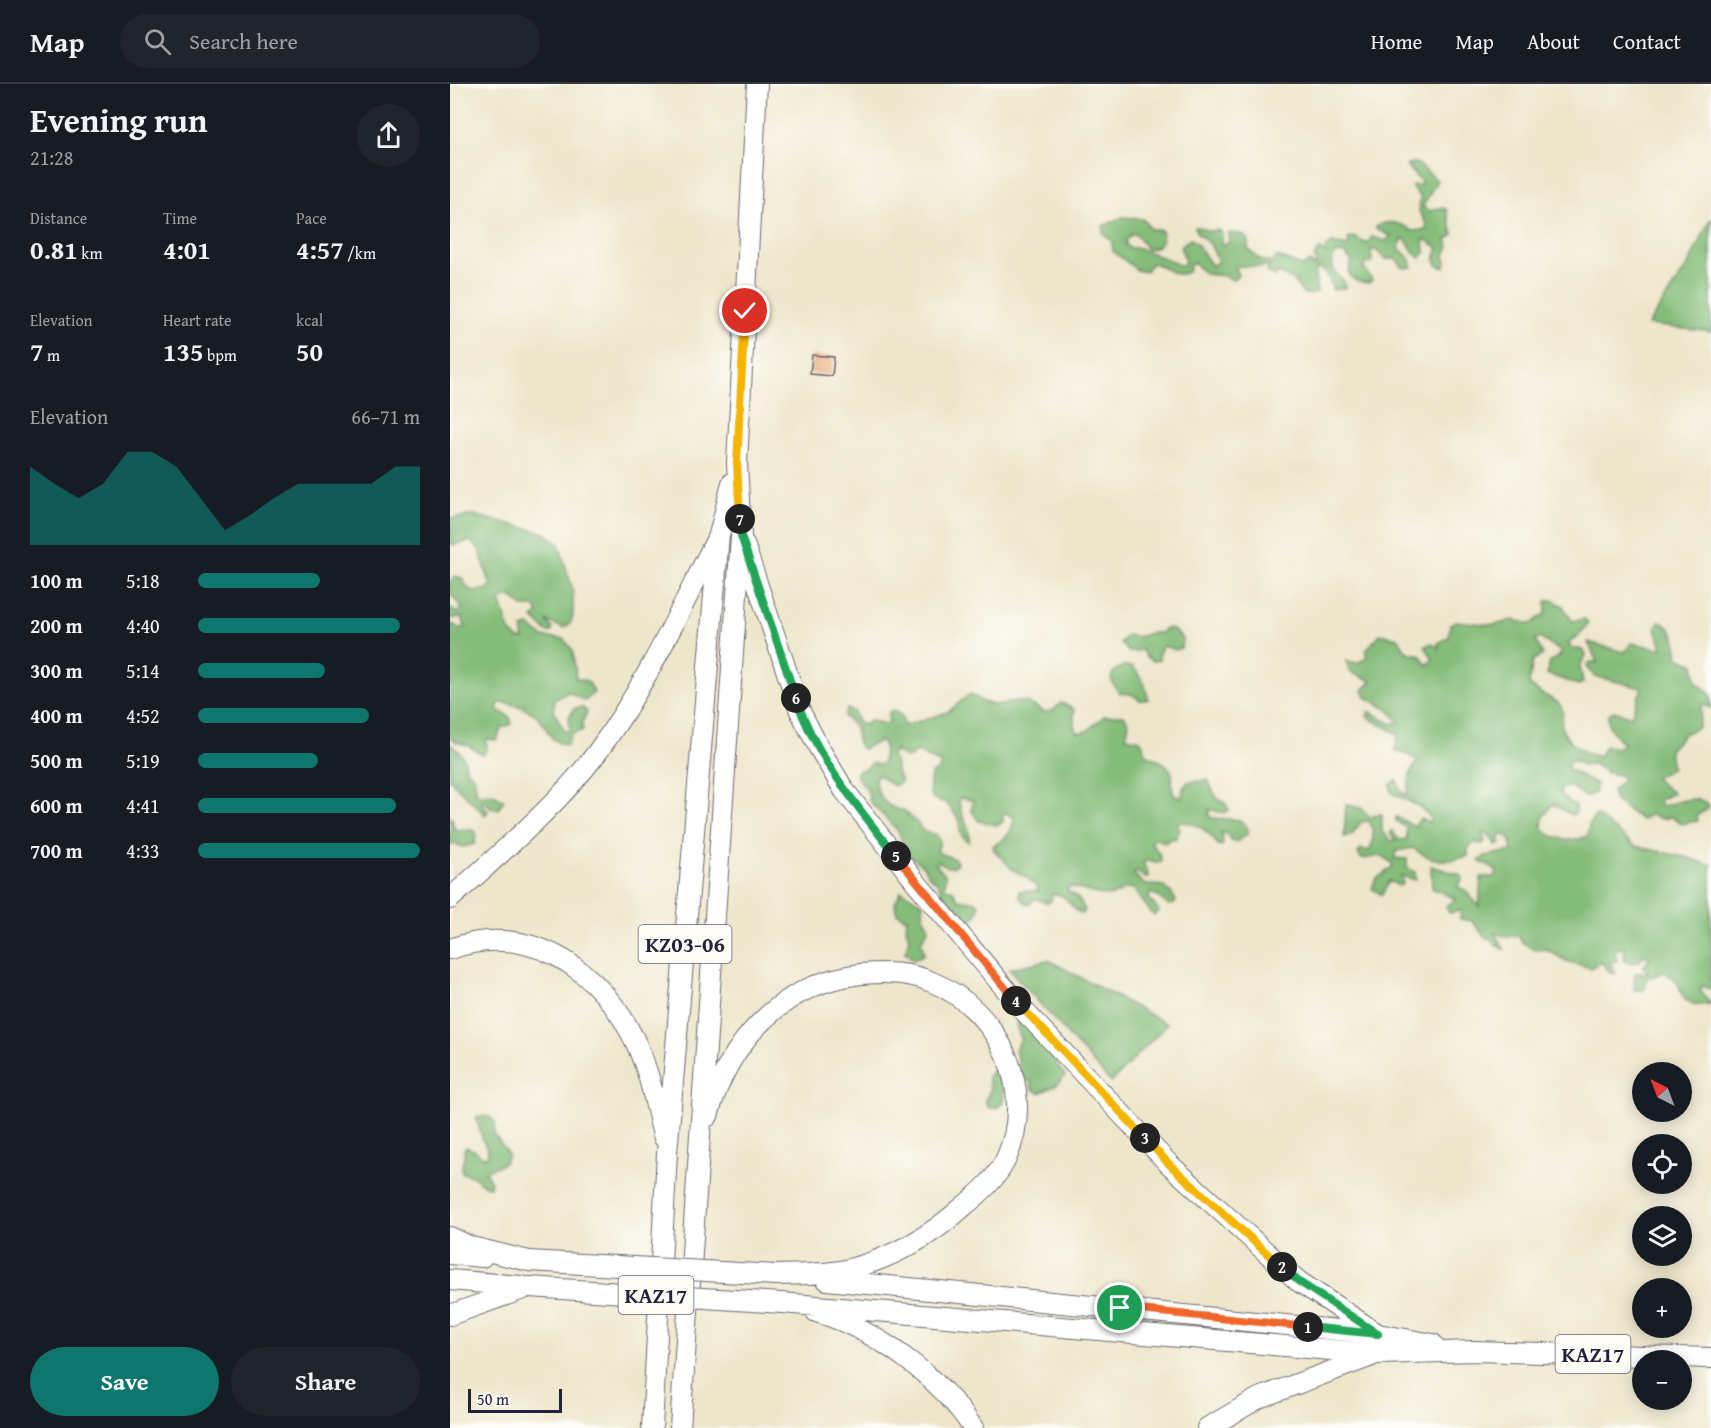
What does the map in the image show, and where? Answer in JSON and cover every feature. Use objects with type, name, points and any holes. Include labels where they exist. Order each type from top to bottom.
[{"type":"main road","name":"KZ03-06","points":[[681,1428],[741,536],[737,463],[757,84]]},
{"type":"main road","name":"KZ03-06","points":[[652,1428],[668,1153],[719,535],[737,463]]},
{"type":"main road","points":[[450,899],[562,794],[596,753],[654,662],[719,535]]},
{"type":"main road","points":[[741,536],[800,711],[809,730],[844,790],[915,881],[1024,1011],[1169,1164],[1298,1281],[1378,1334]]},
{"type":"main road","points":[[450,949],[482,940],[524,944],[546,950],[564,959],[593,981],[607,996],[634,1040],[644,1063],[668,1153]]},
{"type":"main road","points":[[698,1152],[719,1083],[742,1044],[781,1004],[806,988],[821,982],[890,972],[918,977],[958,996],[999,1038],[1012,1070],[1016,1089],[1016,1126],[1005,1160],[986,1187],[932,1232],[889,1254],[849,1269],[777,1275]]},
{"type":"main road","points":[[450,1237],[471,1247],[529,1261]]},
{"type":"main road","name":"KAZ17","points":[[450,1254],[529,1261],[777,1275],[1378,1334],[1474,1351]]},
{"type":"main road","name":"KAZ17","points":[[450,1280],[782,1303],[1378,1354],[1474,1351],[1711,1358]]},
{"type":"main road","points":[[450,1315],[529,1287]]},
{"type":"main road","points":[[782,1303],[847,1324],[896,1352],[938,1387],[973,1428]]},
{"type":"main road","points":[[1207,1428],[1259,1398],[1378,1354]]},
{"type":"main road","points":[[641,1428],[654,1392]]},
{"type":"green space","points":[[1418,164],[1437,180],[1423,207],[1430,211],[1446,209],[1453,234],[1447,240],[1449,247],[1444,256],[1445,268],[1437,265],[1435,260],[1438,248],[1425,239],[1425,253],[1420,258],[1406,240],[1402,239],[1399,248],[1411,260],[1412,267],[1403,268],[1396,259],[1385,259],[1377,251],[1371,249],[1372,263],[1365,264],[1363,267],[1372,280],[1369,283],[1352,278],[1349,271],[1352,261],[1345,254],[1338,253],[1333,257],[1333,268],[1344,281],[1345,288],[1333,290],[1327,273],[1317,268],[1315,275],[1317,292],[1309,295],[1303,293],[1293,280],[1279,273],[1275,276],[1267,272],[1269,267],[1238,266],[1236,268],[1238,275],[1233,280],[1225,276],[1205,274],[1194,263],[1190,265],[1188,272],[1183,274],[1173,273],[1152,263],[1145,272],[1137,270],[1113,251],[1112,242],[1103,233],[1103,226],[1123,217],[1143,219],[1151,229],[1162,231],[1161,242],[1147,249],[1133,233],[1126,240],[1126,245],[1130,248],[1139,248],[1182,266],[1185,262],[1181,248],[1190,239],[1197,244],[1212,266],[1218,261],[1210,244],[1197,233],[1195,227],[1200,227],[1208,231],[1219,230],[1222,234],[1221,244],[1223,245],[1230,242],[1229,233],[1242,234],[1248,239],[1248,249],[1260,260],[1272,263],[1277,257],[1302,266],[1310,262],[1314,266],[1317,262],[1314,257],[1320,249],[1326,254],[1325,247],[1332,243],[1348,246],[1349,238],[1354,237],[1367,244],[1372,237],[1385,241],[1391,236],[1376,227],[1385,223],[1394,223],[1412,231],[1426,230],[1427,225],[1419,211],[1420,196],[1412,188],[1412,185],[1422,183],[1407,165]]},
{"type":"green space","points":[[1711,218],[1711,332],[1648,325],[1688,265]]},
{"type":"green space","points":[[474,515],[545,533],[559,544],[573,591],[573,616],[570,624],[563,628],[546,621],[552,628],[552,632],[547,632],[533,618],[538,614],[535,607],[523,607],[507,596],[500,601],[510,631],[518,639],[524,639],[522,628],[529,626],[543,637],[564,639],[573,651],[576,679],[588,682],[594,692],[585,701],[568,692],[554,700],[554,712],[565,731],[568,732],[570,729],[569,717],[575,708],[582,707],[587,712],[582,723],[583,730],[572,734],[567,745],[553,738],[538,717],[530,711],[508,703],[499,703],[497,710],[510,717],[512,724],[501,728],[497,740],[486,739],[487,749],[483,755],[450,737],[450,623],[459,628],[466,627],[461,617],[450,619],[450,607],[456,613],[462,608],[450,593],[450,581],[455,576],[462,578],[467,587],[476,591],[491,586],[479,549],[470,541],[454,545],[450,543],[450,519]]},
{"type":"green space","points":[[1553,600],[1563,606],[1572,621],[1585,619],[1588,624],[1578,637],[1568,643],[1571,648],[1583,650],[1586,655],[1580,666],[1583,683],[1578,685],[1547,674],[1550,662],[1561,655],[1559,650],[1540,638],[1535,640],[1543,655],[1533,660],[1529,684],[1562,707],[1564,733],[1582,750],[1598,756],[1606,746],[1618,748],[1623,744],[1609,727],[1608,715],[1613,711],[1631,716],[1642,688],[1594,676],[1587,667],[1590,662],[1597,662],[1588,642],[1624,652],[1632,643],[1662,649],[1656,627],[1659,622],[1665,624],[1674,635],[1678,657],[1694,664],[1696,681],[1711,695],[1711,708],[1702,704],[1699,727],[1684,734],[1669,750],[1672,768],[1654,778],[1673,793],[1659,800],[1661,806],[1692,799],[1704,801],[1709,805],[1707,810],[1697,815],[1698,821],[1682,824],[1672,817],[1661,819],[1651,814],[1642,820],[1615,801],[1612,791],[1623,779],[1620,775],[1608,773],[1594,764],[1583,765],[1573,760],[1568,763],[1568,769],[1596,784],[1595,793],[1585,797],[1572,787],[1562,788],[1560,794],[1575,806],[1576,812],[1572,815],[1553,804],[1543,817],[1542,829],[1553,836],[1564,839],[1581,838],[1588,836],[1589,824],[1596,815],[1635,846],[1689,858],[1709,865],[1711,863],[1711,989],[1702,986],[1700,990],[1711,1004],[1696,1005],[1685,1000],[1677,982],[1665,972],[1647,978],[1645,990],[1634,990],[1635,973],[1648,972],[1643,967],[1650,957],[1643,955],[1639,962],[1632,963],[1624,959],[1625,947],[1614,950],[1617,961],[1610,962],[1616,973],[1612,974],[1601,962],[1591,968],[1566,961],[1546,949],[1535,950],[1522,942],[1518,935],[1507,937],[1494,933],[1505,950],[1485,937],[1472,921],[1460,919],[1461,911],[1449,913],[1446,906],[1456,899],[1432,888],[1431,866],[1461,875],[1463,879],[1457,887],[1465,890],[1479,906],[1481,877],[1494,877],[1497,874],[1496,870],[1479,861],[1485,856],[1512,851],[1510,839],[1504,835],[1500,836],[1500,845],[1496,845],[1489,835],[1482,833],[1485,841],[1482,844],[1474,843],[1468,848],[1468,856],[1453,860],[1433,859],[1413,848],[1397,851],[1394,858],[1407,859],[1407,868],[1415,872],[1416,880],[1401,876],[1403,884],[1399,886],[1389,881],[1382,895],[1372,889],[1375,880],[1392,867],[1392,863],[1382,856],[1362,859],[1358,853],[1361,849],[1369,851],[1372,843],[1373,832],[1369,821],[1361,822],[1351,836],[1344,837],[1346,805],[1361,808],[1370,817],[1382,814],[1382,831],[1391,841],[1395,840],[1390,834],[1392,830],[1399,840],[1407,839],[1406,828],[1396,821],[1396,817],[1415,826],[1420,819],[1429,822],[1431,818],[1420,807],[1392,793],[1390,785],[1397,780],[1400,791],[1407,795],[1411,771],[1418,760],[1395,750],[1398,734],[1367,717],[1369,711],[1391,724],[1399,722],[1389,710],[1366,697],[1363,690],[1372,681],[1350,672],[1346,661],[1358,663],[1366,658],[1366,650],[1380,634],[1398,638],[1407,652],[1420,655],[1427,665],[1433,659],[1425,646],[1432,643],[1439,648],[1438,643],[1449,637],[1450,624],[1456,621],[1494,625],[1513,620],[1531,624],[1546,613],[1546,601]]},
{"type":"green space","points":[[1171,628],[1183,639],[1181,648],[1176,650],[1163,646],[1159,653],[1159,660],[1153,661],[1145,656],[1142,650],[1129,652],[1120,643],[1127,635],[1161,633],[1164,629]]},
{"type":"green space","points":[[1124,666],[1133,667],[1136,670],[1145,686],[1148,699],[1140,700],[1131,694],[1120,693],[1116,689],[1111,678],[1112,674]]},
{"type":"green space","points":[[970,694],[983,702],[995,705],[1015,701],[1027,702],[1044,712],[1052,711],[1061,703],[1074,709],[1074,727],[1079,733],[1087,731],[1104,716],[1124,715],[1129,724],[1126,737],[1140,740],[1145,754],[1169,767],[1174,795],[1182,798],[1183,788],[1188,782],[1208,780],[1216,797],[1226,804],[1229,810],[1223,813],[1209,809],[1209,816],[1240,820],[1248,828],[1247,834],[1233,842],[1227,834],[1221,832],[1222,846],[1218,845],[1200,827],[1183,822],[1176,823],[1180,829],[1176,839],[1172,838],[1165,843],[1153,840],[1151,842],[1160,855],[1161,862],[1149,860],[1143,863],[1149,876],[1147,879],[1137,872],[1134,874],[1142,883],[1163,886],[1176,901],[1168,905],[1150,893],[1149,899],[1159,911],[1154,915],[1132,888],[1123,889],[1118,894],[1104,895],[1068,887],[1068,891],[1082,904],[1085,911],[1082,914],[1058,894],[1052,894],[1051,901],[1046,903],[1034,899],[1027,904],[1020,898],[1019,891],[1038,891],[1038,888],[1026,877],[1012,869],[993,846],[1008,834],[1014,817],[1006,813],[1003,815],[1003,822],[997,825],[979,821],[971,810],[974,801],[962,798],[959,800],[968,829],[969,842],[962,835],[959,819],[949,806],[932,797],[930,793],[931,774],[938,771],[941,764],[916,751],[912,756],[906,758],[895,751],[892,755],[901,782],[892,785],[878,775],[875,778],[877,790],[887,804],[904,810],[922,830],[937,835],[940,842],[937,852],[955,859],[957,863],[953,867],[947,867],[939,861],[936,865],[945,874],[945,888],[953,890],[958,899],[977,902],[979,906],[976,916],[968,922],[963,920],[955,905],[944,899],[938,883],[907,853],[898,831],[870,802],[867,789],[858,779],[856,772],[867,768],[872,763],[880,765],[883,762],[884,745],[880,741],[862,749],[858,744],[855,727],[844,716],[847,709],[854,712],[858,722],[865,725],[870,720],[886,724],[893,710],[902,716],[904,726],[948,712]]},
{"type":"green space","points":[[450,744],[461,755],[466,769],[474,777],[477,794],[492,793],[504,800],[498,809],[493,809],[484,801],[482,803],[488,812],[485,815],[450,780]]},
{"type":"green space","points":[[451,816],[455,830],[469,829],[476,832],[475,844],[463,847],[452,843],[450,845]]},
{"type":"green space","points":[[901,891],[923,903],[923,916],[929,928],[921,941],[924,954],[914,960],[905,952],[909,939],[906,928],[907,919],[897,913],[895,903]]},
{"type":"green space","points":[[1048,960],[1167,1024],[1111,1083],[1009,969]]},
{"type":"green space","points":[[1021,1017],[1049,1044],[1059,1068],[1065,1075],[1057,1084],[1039,1093],[1032,1089],[1030,1081],[1023,1078],[1015,1050],[1021,1039],[1016,1024]]},
{"type":"green space","points":[[997,1068],[1004,1074],[1003,1100],[1002,1104],[995,1108],[989,1108],[985,1101],[990,1090],[988,1077]]},
{"type":"green space","points":[[478,1116],[489,1117],[495,1122],[494,1134],[508,1154],[503,1164],[486,1171],[491,1181],[490,1187],[462,1173],[466,1147],[483,1157],[488,1156],[476,1119]]},
{"type":"building","points":[[812,355],[834,357],[832,376],[810,374]]},
{"type":"route","points":[[745,311],[737,463],[741,536],[800,711],[844,790],[915,881],[1024,1011],[1169,1164],[1298,1281],[1378,1334],[1120,1308]]}]
